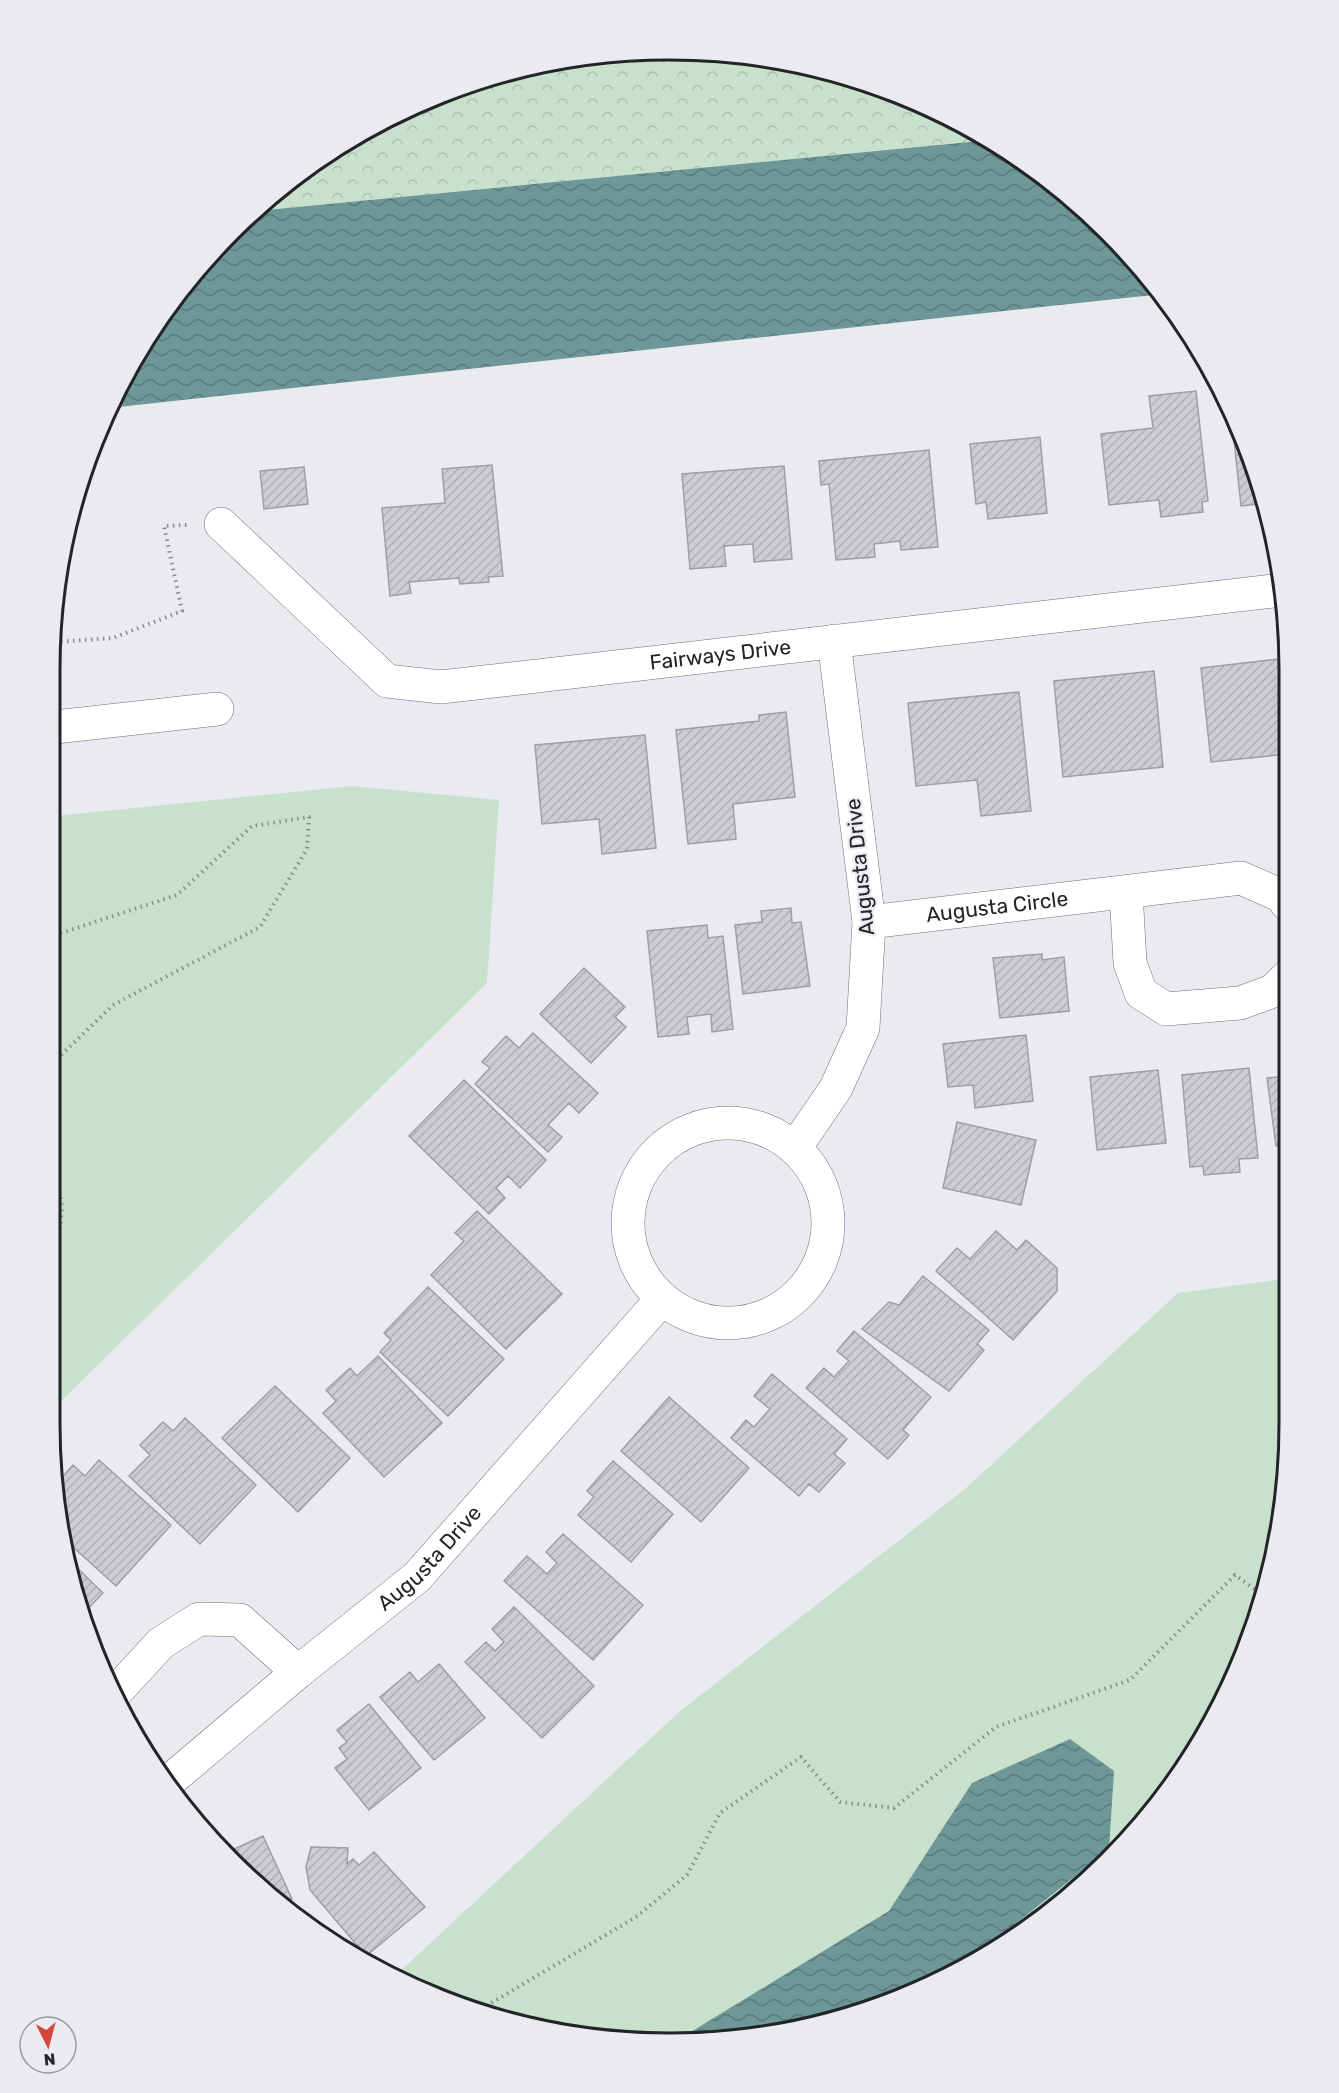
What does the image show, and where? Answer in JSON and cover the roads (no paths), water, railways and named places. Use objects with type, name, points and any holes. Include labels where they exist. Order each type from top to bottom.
[{"type":"street","name":"Fairways Drive","points":[[221,524],[387,681],[441,687],[1274,591]]},
{"type":"street","name":"Augusta Drive","points":[[795,1148],[836,1088],[863,1028],[869,922],[834,641]]},
{"type":"street","points":[[60,726],[218,709]]},
{"type":"street","name":"Augusta Circle","points":[[869,922],[1242,878],[1279,895]]},
{"type":"street","points":[[1126,892],[1130,963],[1141,993],[1166,1009],[1240,1003],[1273,991],[1279,985]]},
{"type":"street","points":[[738,1123],[769,1131],[795,1148],[817,1175],[828,1208],[828,1243],[814,1276],[792,1302],[761,1319],[726,1324],[692,1317],[662,1299],[642,1275],[630,1245],[628,1214],[636,1183],[653,1157],[677,1137],[706,1125],[738,1123]]},
{"type":"street","name":"Augusta Drive","points":[[174,1777],[298,1672],[417,1577],[662,1299]]},
{"type":"street","points":[[120,1687],[161,1643],[199,1619],[240,1620],[298,1672]]},
{"type":"water","points":[[973,142],[1041,186],[1071,211],[1128,268],[1151,295],[120,407],[142,365],[186,298],[211,268],[270,210]]},
{"type":"water","points":[[1070,1739],[1114,1771],[1109,1844],[1087,1867],[1007,1931],[939,1970],[903,1987],[865,2001],[788,2021],[749,2028],[690,2032],[889,1911],[972,1783]]}]
